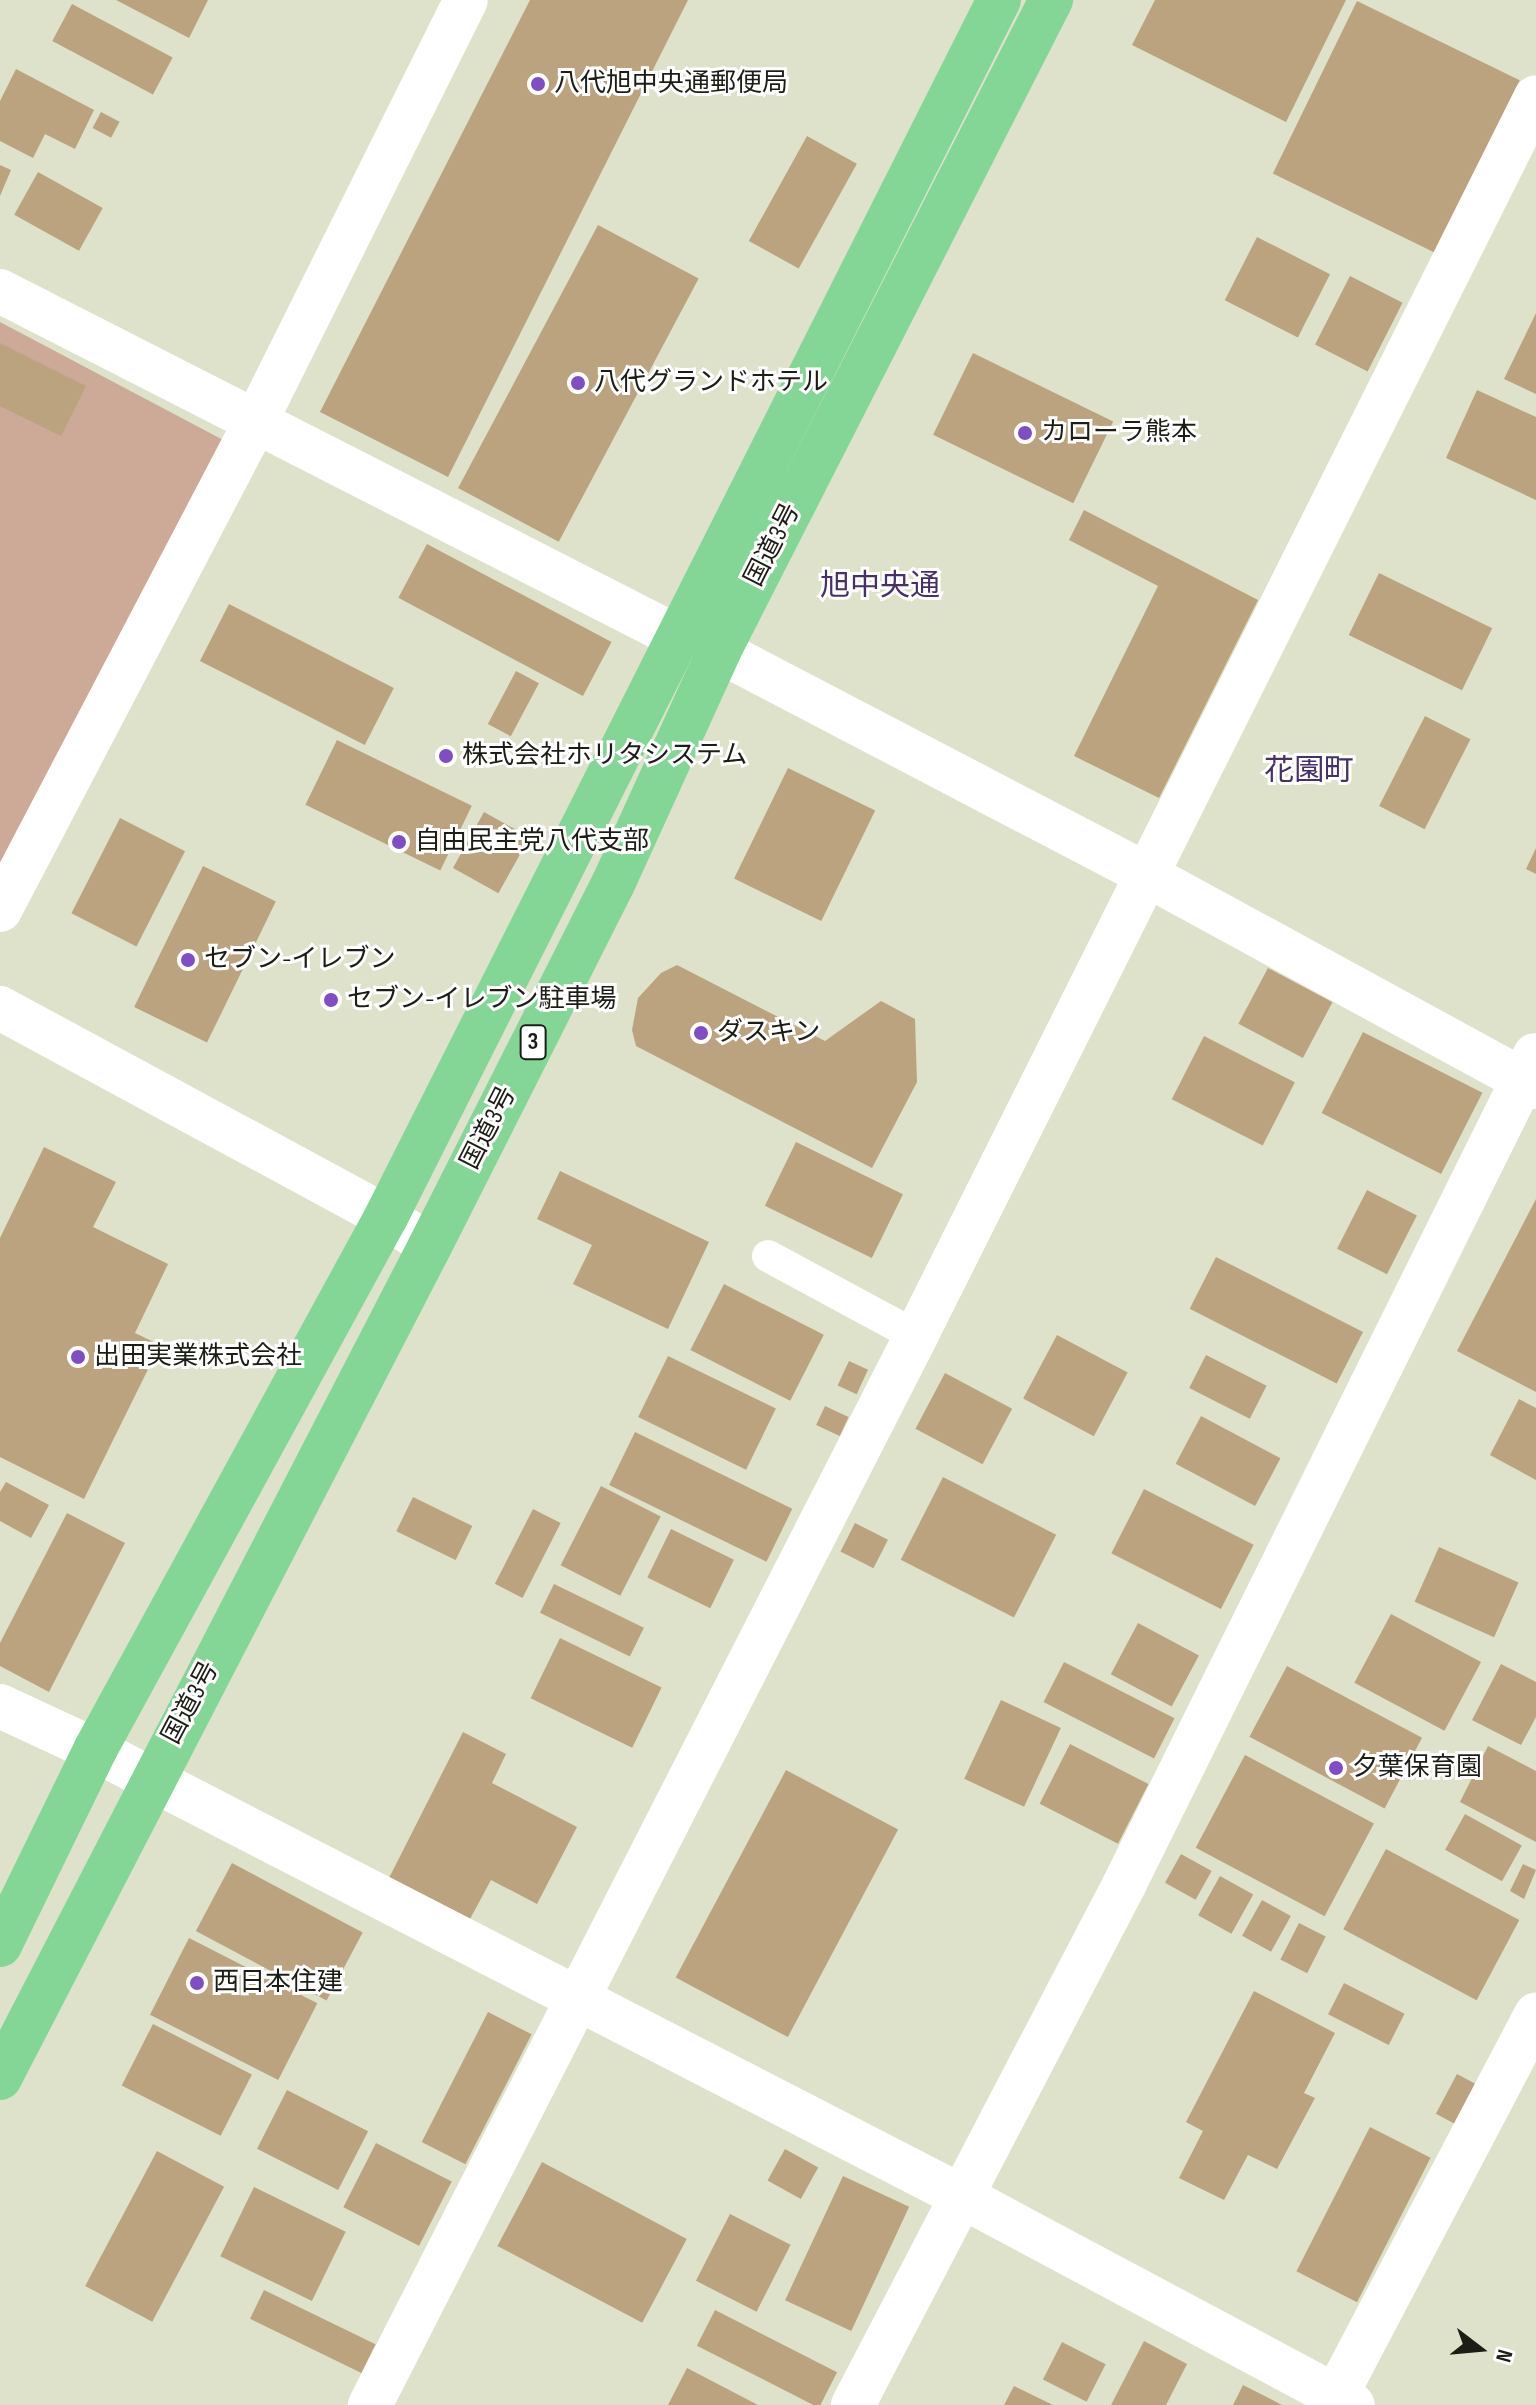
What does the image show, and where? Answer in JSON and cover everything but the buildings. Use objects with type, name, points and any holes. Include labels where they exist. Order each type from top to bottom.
[{"type":"highway","name":"国道3号","points":[[0,1945],[95,1750],[386,1217],[999,0]]},
{"type":"highway","name":"国道3号","points":[[0,2078],[150,1781],[430,1246],[613,884],[719,651],[1051,0]]},
{"type":"street","points":[[0,910],[256,421],[466,0]]},
{"type":"street","points":[[370,2405],[916,1336],[1536,97]]},
{"type":"street","points":[[0,291],[676,636],[719,651],[1532,1074],[1124,1885],[853,2405]]},
{"type":"street","points":[[0,1008],[386,1217],[430,1246]]},
{"type":"street","points":[[0,1706],[95,1750],[575,2000],[961,2196],[1340,2402],[1536,2015]]},
{"type":"lane","points":[[768,1256],[916,1336]]},
{"type":"shaded area","points":[[0,322],[227,442],[0,874]]},
{"type":"place","name":"八代旭中央通郵便局","points":[[538,84]]},
{"type":"place","name":"八代グランドホテル","points":[[578,383]]},
{"type":"place","name":"カローラ熊本","points":[[1025,433]]},
{"type":"place","name":"株式会社ホリタシステム","points":[[446,756]]},
{"type":"place","name":"自由民主党八代支部","points":[[399,842]]},
{"type":"place","name":"セブン-イレブン","points":[[188,960]]},
{"type":"place","name":"セブン-イレブン駐車場","points":[[331,1000]]},
{"type":"place","name":"ダスキン","points":[[701,1033]]},
{"type":"place","name":"出田実業株式会社","points":[[78,1357]]},
{"type":"place","name":"夕葉保育園","points":[[1336,1768]]},
{"type":"place","name":"西日本住建","points":[[197,1983]]},
{"type":"district","name":"旭中央通","points":[[880,586]]},
{"type":"district","name":"花園町","points":[[1309,771]]}]
